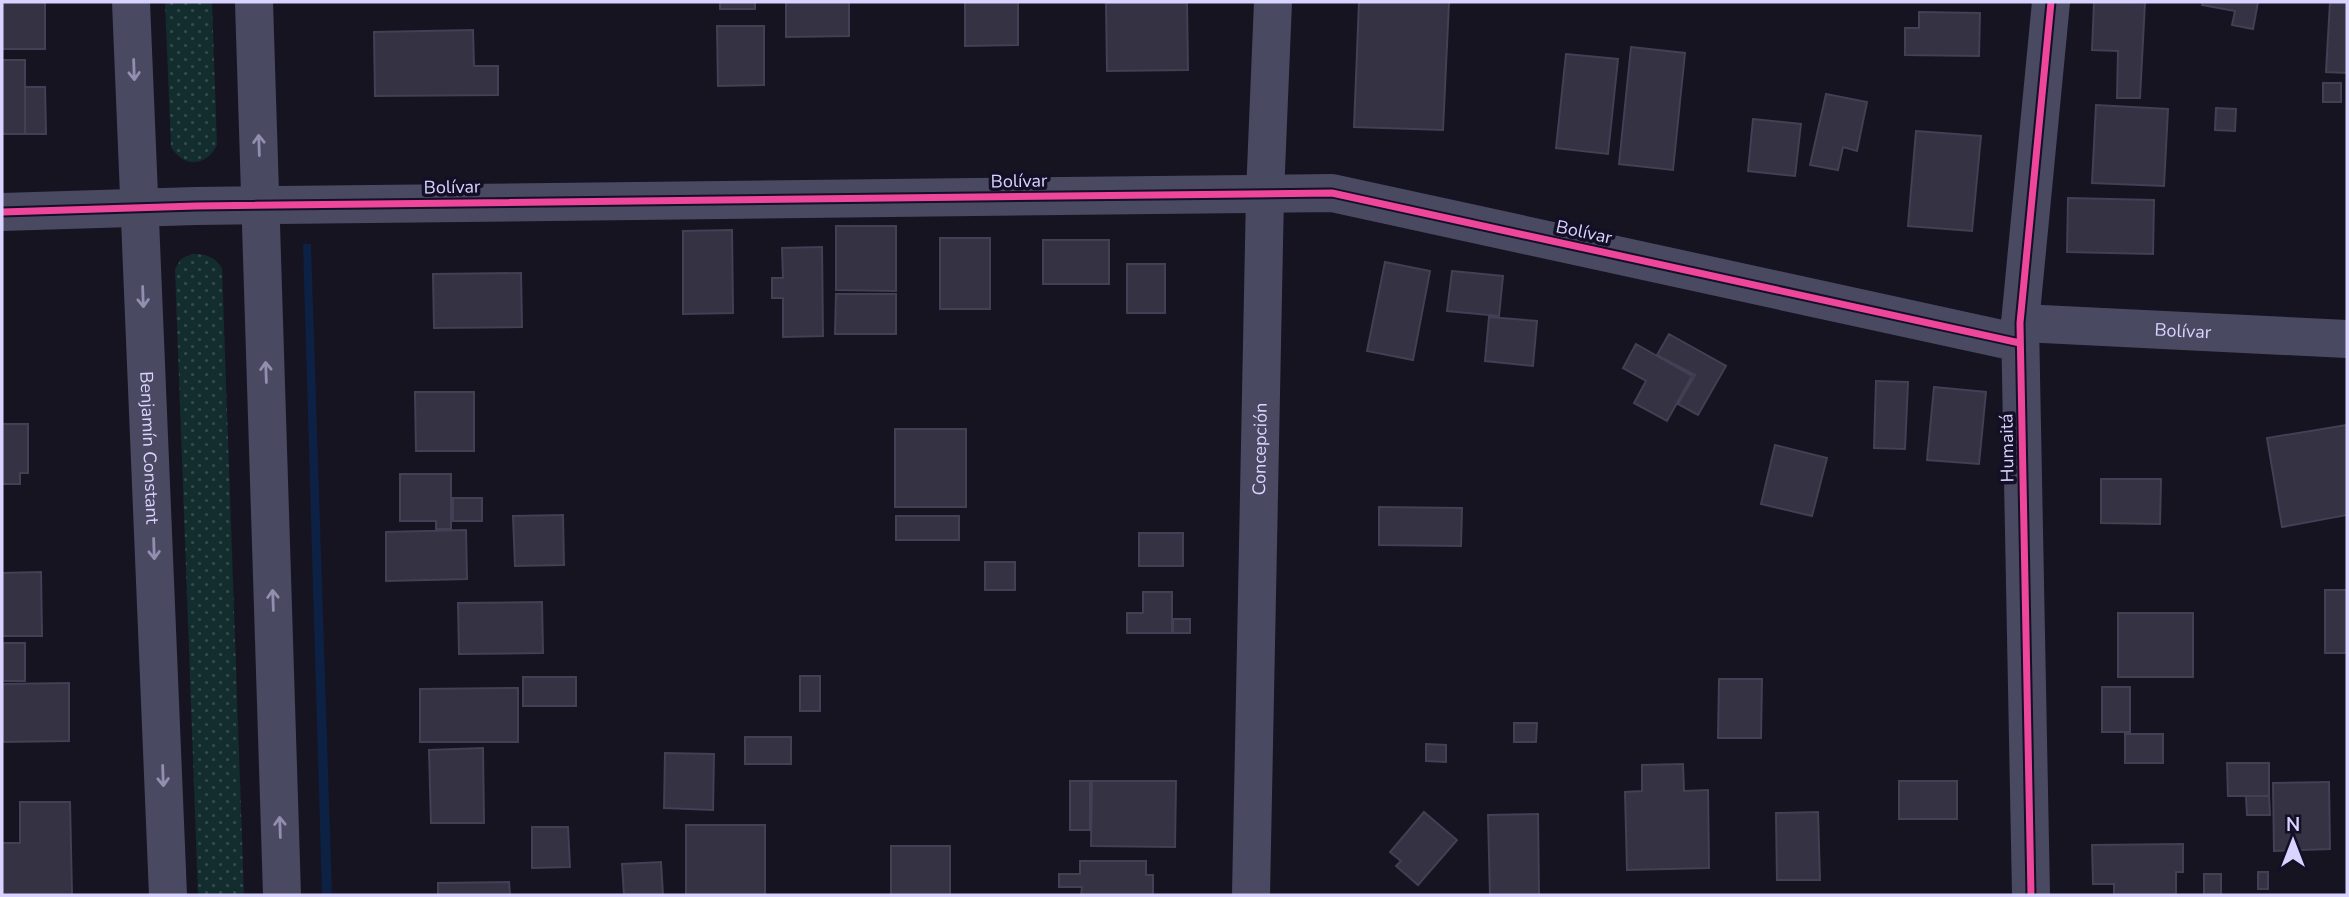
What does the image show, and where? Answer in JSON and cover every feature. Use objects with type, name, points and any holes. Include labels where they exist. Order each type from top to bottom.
[{"type":"street","name":"Benjamín Constant","points":[[131,2],[168,895]]},
{"type":"street","points":[[254,2],[282,895]]},
{"type":"street","name":"Concepción","points":[[1251,895],[1265,194],[1273,2]]},
{"type":"street","name":"Humaitá","points":[[2031,895],[2020,333],[2051,2]]},
{"type":"street","name":"Bolívar","points":[[2,212],[260,205],[1332,193],[2020,333],[2347,339]]},
{"type":"green space","points":[[165,2],[212,2],[217,145],[207,158],[201,161],[182,159],[171,147]]},
{"type":"green space","points":[[192,254],[209,256],[222,268],[244,895],[198,895],[175,269],[181,259]]},
{"type":"water","points":[[303,244],[311,244],[332,895],[322,895]]},
{"type":"building","points":[[2,2],[45,2],[45,49],[2,49]]},
{"type":"building","points":[[720,2],[755,2],[755,9],[720,9]]},
{"type":"building","points":[[786,2],[849,2],[849,36],[786,37]]},
{"type":"building","points":[[965,2],[1018,2],[1018,45],[965,46]]},
{"type":"building","points":[[1359,2],[1449,2],[1443,130],[1354,127]]},
{"type":"building","points":[[2094,2],[2145,2],[2140,98],[2117,98],[2118,51],[2092,50]]},
{"type":"building","points":[[2203,2],[2258,2],[2253,29],[2232,25],[2235,11],[2202,5]]},
{"type":"building","points":[[2330,2],[2347,2],[2347,73],[2326,72]]},
{"type":"building","points":[[1106,3],[1187,3],[1188,70],[1107,71]]},
{"type":"building","points":[[1919,12],[1980,13],[1979,56],[1905,55],[1905,28],[1919,28]]},
{"type":"building","points":[[717,26],[764,26],[764,85],[718,86]]},
{"type":"building","points":[[473,30],[474,66],[498,66],[498,95],[375,96],[374,32]]},
{"type":"building","points":[[1631,47],[1685,53],[1673,170],[1619,164]]},
{"type":"building","points":[[1566,54],[1618,59],[1608,154],[1556,148]]},
{"type":"building","points":[[2,60],[25,60],[25,134],[2,134]]},
{"type":"building","points":[[2323,83],[2341,83],[2341,102],[2323,102]]},
{"type":"building","points":[[25,87],[45,87],[46,134],[25,134]]},
{"type":"building","points":[[1826,94],[1867,102],[1857,151],[1843,147],[1838,170],[1810,165]]},
{"type":"building","points":[[2096,105],[2168,109],[2164,186],[2092,183]]},
{"type":"building","points":[[2216,108],[2236,109],[2235,131],[2215,130]]},
{"type":"building","points":[[1753,119],[1801,124],[1795,176],[1748,171]]},
{"type":"building","points":[[1916,131],[1981,136],[1972,231],[1908,226]]},
{"type":"building","points":[[2068,198],[2154,200],[2153,254],[2067,252]]},
{"type":"building","points":[[836,226],[896,226],[896,291],[836,290]]},
{"type":"building","points":[[732,230],[733,313],[683,314],[683,231]]},
{"type":"building","points":[[940,238],[990,238],[990,309],[940,309]]},
{"type":"building","points":[[1043,240],[1109,240],[1109,284],[1043,284]]},
{"type":"building","points":[[822,247],[823,336],[783,337],[783,298],[772,298],[772,278],[783,278],[782,248]]},
{"type":"building","points":[[1385,262],[1430,271],[1413,360],[1367,351]]},
{"type":"building","points":[[1127,264],[1165,264],[1165,313],[1127,313]]},
{"type":"building","points":[[1452,271],[1503,276],[1499,316],[1447,311]]},
{"type":"building","points":[[521,273],[522,327],[434,328],[433,274]]},
{"type":"building","points":[[836,294],[896,294],[896,334],[835,334]]},
{"type":"building","points":[[1489,317],[1537,321],[1533,366],[1485,361]]},
{"type":"building","points":[[1669,334],[1726,366],[1698,415],[1678,404],[1695,375],[1657,355]]},
{"type":"building","points":[[1636,344],[1692,376],[1667,421],[1634,403],[1646,381],[1623,368]]},
{"type":"building","points":[[1876,381],[1908,382],[1905,449],[1874,448]]},
{"type":"building","points":[[1934,387],[1986,392],[1979,464],[1927,460]]},
{"type":"building","points":[[415,392],[474,392],[474,451],[416,451]]},
{"type":"building","points":[[2,424],[28,424],[28,473],[20,473],[20,484],[2,484]]},
{"type":"building","points":[[2347,425],[2347,515],[2282,527],[2267,438]]},
{"type":"building","points":[[895,429],[966,429],[966,507],[895,507]]},
{"type":"building","points":[[1775,445],[1827,458],[1812,516],[1761,504]]},
{"type":"building","points":[[400,474],[451,474],[451,529],[436,529],[436,521],[400,521]]},
{"type":"building","points":[[2101,479],[2161,479],[2160,524],[2101,523]]},
{"type":"building","points":[[453,498],[482,498],[482,521],[453,521]]},
{"type":"building","points":[[1379,507],[1462,508],[1461,546],[1379,545]]},
{"type":"building","points":[[563,515],[564,565],[515,566],[513,516]]},
{"type":"building","points":[[896,516],[959,516],[959,540],[896,540]]},
{"type":"building","points":[[466,530],[467,579],[386,581],[386,532]]},
{"type":"building","points":[[1139,533],[1183,533],[1183,566],[1139,566]]},
{"type":"building","points":[[985,562],[1015,562],[1015,590],[985,590]]},
{"type":"building","points":[[41,572],[42,636],[2,636],[2,573]]},
{"type":"building","points":[[2325,590],[2347,590],[2347,653],[2325,653]]},
{"type":"building","points":[[1143,592],[1172,592],[1172,633],[1127,633],[1127,613],[1143,613]]},
{"type":"building","points":[[542,602],[543,653],[459,654],[458,603]]},
{"type":"building","points":[[2118,613],[2193,613],[2193,677],[2118,677]]},
{"type":"building","points":[[1173,619],[1190,619],[1190,633],[1173,633]]},
{"type":"building","points":[[3,643],[25,643],[25,681],[3,681]]},
{"type":"building","points":[[800,676],[820,676],[820,711],[800,711]]},
{"type":"building","points":[[523,677],[576,677],[576,706],[523,706]]},
{"type":"building","points":[[1719,679],[1762,679],[1761,738],[1718,738]]},
{"type":"building","points":[[69,683],[69,741],[3,742],[3,684]]},
{"type":"building","points":[[2102,687],[2130,687],[2130,732],[2102,732]]},
{"type":"building","points":[[518,688],[518,742],[420,742],[420,689]]},
{"type":"building","points":[[1514,723],[1537,723],[1536,742],[1514,742]]},
{"type":"building","points":[[2125,734],[2163,734],[2163,763],[2125,763]]},
{"type":"building","points":[[745,737],[791,737],[791,764],[745,764]]},
{"type":"building","points":[[1426,744],[1446,745],[1446,762],[1426,761]]},
{"type":"building","points":[[483,748],[484,823],[431,823],[429,750]]},
{"type":"building","points":[[665,753],[714,754],[713,810],[664,808]]},
{"type":"building","points":[[2227,763],[2269,763],[2269,796],[2228,796]]},
{"type":"building","points":[[1683,764],[1684,791],[1708,790],[1709,868],[1627,870],[1625,792],[1642,791],[1642,765]]},
{"type":"building","points":[[1070,781],[1090,781],[1090,830],[1070,830]]},
{"type":"building","points":[[1092,781],[1176,781],[1175,847],[1091,846]]},
{"type":"building","points":[[1899,781],[1957,781],[1957,819],[1899,819]]},
{"type":"building","points":[[2329,782],[2330,849],[2274,851],[2273,783]]},
{"type":"building","points":[[2246,796],[2269,796],[2270,815],[2247,815]]},
{"type":"building","points":[[20,802],[70,802],[72,895],[2,895],[2,843],[20,843]]},
{"type":"building","points":[[1424,812],[1457,840],[1418,885],[1396,866],[1401,861],[1390,852]]},
{"type":"building","points":[[1818,812],[1820,880],[1777,880],[1776,813]]},
{"type":"building","points":[[1538,814],[1539,895],[1490,895],[1488,815]]},
{"type":"building","points":[[686,825],[765,825],[765,895],[686,895]]},
{"type":"building","points":[[532,827],[568,827],[570,867],[532,868]]},
{"type":"building","points":[[2183,844],[2183,872],[2176,872],[2176,895],[2114,895],[2114,884],[2093,884],[2092,845]]},
{"type":"building","points":[[891,846],[950,846],[950,895],[891,895]]},
{"type":"building","points":[[1080,861],[1146,861],[1146,875],[1153,875],[1153,895],[1081,895],[1082,887],[1059,887],[1059,874],[1080,874]]},
{"type":"building","points":[[661,862],[663,895],[624,895],[622,864]]},
{"type":"building","points":[[2258,872],[2268,872],[2268,889],[2258,889]]},
{"type":"building","points":[[2204,874],[2221,874],[2221,895],[2204,895]]},
{"type":"building","points":[[509,882],[510,895],[438,895],[438,883]]},
{"type":"cycle path","points":[[2031,895],[2020,323],[2051,2]]},
{"type":"cycle path","points":[[2,212],[196,206],[1332,193],[2020,343]]}]
